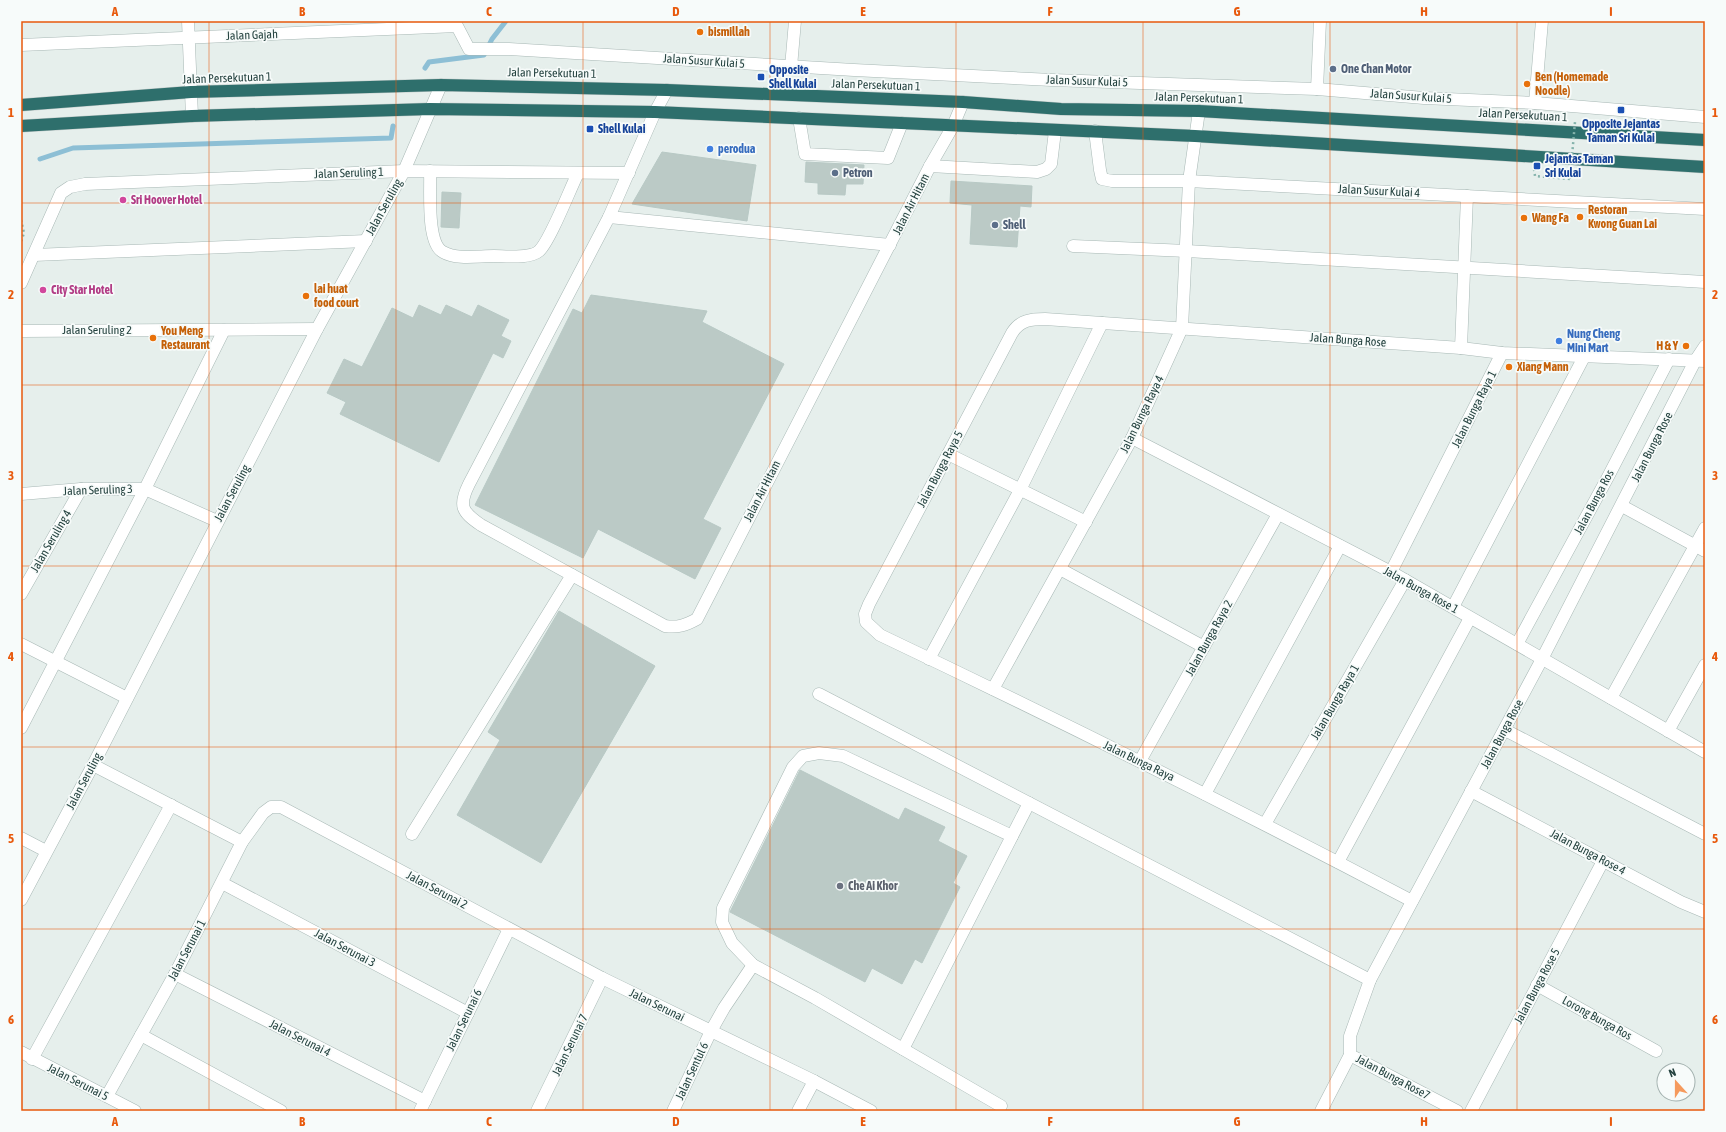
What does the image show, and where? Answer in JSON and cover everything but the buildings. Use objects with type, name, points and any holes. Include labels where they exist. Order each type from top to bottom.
[{"type":"highway","name":"Jalan Persekutuan 1","points":[[21,105],[191,92],[441,85],[667,90],[962,102],[1061,109],[1199,111],[1705,140]]},
{"type":"highway","points":[[21,126],[192,116],[430,109],[655,112],[1055,131],[1095,131],[1195,136],[1705,167]]},
{"type":"street","points":[[188,21],[192,116]]},
{"type":"street","points":[[791,67],[795,21]]},
{"type":"street","points":[[1317,89],[1320,21]]},
{"type":"street","points":[[1535,103],[1542,21]]},
{"type":"street","name":"Jalan Gajah","points":[[21,45],[457,26],[469,49]]},
{"type":"street","name":"Jalan Susur Kulai 5","points":[[469,49],[509,49],[791,67],[1052,80],[1317,89],[1424,98],[1535,103],[1705,117]]},
{"type":"street","name":"Jalan Seruling","points":[[21,900],[93,765],[217,521],[317,329],[404,171],[441,85]]},
{"type":"street","name":"Jalan Air Hitam","points":[[667,90],[655,112],[608,217],[464,494],[463,506],[468,516],[481,526],[665,626],[675,627],[688,624],[697,618],[930,166],[953,126],[962,102]]},
{"type":"street","name":"Jalan Bunga Raya 4","points":[[993,689],[1132,438],[1182,328],[1187,251],[1189,181],[1199,111]]},
{"type":"street","points":[[799,118],[805,154],[888,158],[902,123]]},
{"type":"street","points":[[930,166],[1037,172],[1046,169],[1050,164],[1055,131]]},
{"type":"street","name":"Jalan Susur Kulai 4","points":[[1095,131],[1102,179],[1112,181],[1189,181],[1705,208]]},
{"type":"street","name":"Jalan Seruling 1","points":[[34,255],[61,193],[70,187],[96,183],[404,171],[629,173]]},
{"type":"street","points":[[430,171],[432,233],[435,244],[442,252],[456,256],[526,256],[538,252],[546,241],[578,173]]},
{"type":"street","points":[[1460,348],[1467,196]]},
{"type":"street","points":[[608,217],[890,245]]},
{"type":"street","points":[[21,283],[34,255],[366,241]]},
{"type":"street","points":[[1073,246],[1187,251],[1705,282]]},
{"type":"street","name":"Jalan Bunga Rose","points":[[1024,322],[1045,319],[1460,348],[1502,353],[1585,355],[1700,361]]},
{"type":"street","name":"Jalan Bunga Raya 5","points":[[866,622],[865,614],[869,604],[948,454],[1016,326],[1024,322]]},
{"type":"street","points":[[929,659],[1020,490],[1102,323]]},
{"type":"street","name":"Jalan Seruling 2","points":[[21,331],[317,329]]},
{"type":"street","points":[[21,728],[145,489],[224,330]]},
{"type":"street","name":"Jalan Bunga Rose","points":[[1321,1111],[1350,1055],[1350,1036],[1370,980],[1505,730],[1622,506],[1700,361],[1705,346]]},
{"type":"street","name":"Jalan Bunga Raya 1","points":[[1390,572],[1502,353]]},
{"type":"street","points":[[1453,607],[1585,355]]},
{"type":"street","name":"Jalan Bunga Ros","points":[[1517,644],[1609,474],[1668,359]]},
{"type":"street","name":"Jalan Bunga Rose 1","points":[[1132,438],[1405,580],[1705,752]]},
{"type":"street","points":[[948,454],[1086,522]]},
{"type":"street","name":"Jalan Seruling 3","points":[[21,494],[81,489],[145,489],[217,521]]},
{"type":"street","name":"Jalan Seruling 4","points":[[21,594],[81,489]]},
{"type":"street","points":[[1622,506],[1700,549]]},
{"type":"street","name":"Jalan Bunga Raya 2","points":[[1140,761],[1278,514]]},
{"type":"street","points":[[1611,698],[1700,549],[1705,528]]},
{"type":"street","points":[[1205,794],[1340,546]]},
{"type":"street","points":[[1060,569],[1204,647]]},
{"type":"street","points":[[412,834],[572,575]]},
{"type":"street","name":"Jalan Bunga Raya 1","points":[[1265,824],[1405,580]]},
{"type":"street","points":[[1338,862],[1470,618]]},
{"type":"street","name":"Jalan Bunga Raya","points":[[866,622],[880,635],[1140,761],[1412,901]]},
{"type":"street","points":[[21,644],[127,698]]},
{"type":"street","points":[[1668,731],[1705,665]]},
{"type":"street","points":[[819,694],[1370,980]]},
{"type":"street","points":[[1505,730],[1705,834]]},
{"type":"street","points":[[1001,1106],[816,998],[753,965],[732,943],[722,922],[723,908],[793,767],[803,756],[820,753],[843,756],[1012,836]]},
{"type":"street","points":[[93,765],[242,842]]},
{"type":"street","name":"Jalan Bunga Rose 4","points":[[1471,791],[1681,902],[1705,912]]},
{"type":"street","points":[[903,1049],[1029,803]]},
{"type":"street","points":[[32,1059],[171,805]]},
{"type":"street","name":"Jalan Serunai 1","points":[[107,1096],[175,974],[242,842],[263,813],[271,807]]},
{"type":"street","name":"Jalan Serunai 2","points":[[271,807],[281,807],[289,811],[602,978]]},
{"type":"street","points":[[21,838],[46,851]]},
{"type":"street","name":"Jalan Bunga Rose 5","points":[[1472,1111],[1603,860]]},
{"type":"street","name":"Jalan Serunai 3","points":[[222,883],[468,1012]]},
{"type":"street","name":"Jalan Serunai 6","points":[[422,1106],[509,929]]},
{"type":"street","name":"Jalan Sentul 6","points":[[673,1111],[711,1031],[753,965]]},
{"type":"street","name":"Jalan Serunai 4","points":[[175,974],[422,1106]]},
{"type":"street","name":"Jalan Serunai","points":[[602,978],[814,1081],[871,1111]]},
{"type":"street","name":"Jalan Serunai 7","points":[[537,1111],[602,978]]},
{"type":"street","name":"Lorong Bunga Ros","points":[[1537,986],[1656,1050]]},
{"type":"street","points":[[141,1035],[281,1111]]},
{"type":"street","name":"Jalan Serunai 5","points":[[21,1052],[135,1111]]},
{"type":"street","name":"Jalan Bunga Rose7","points":[[1350,1055],[1457,1111]]},
{"type":"street","points":[[798,1111],[814,1081]]},
{"type":"path","points":[[1535,176],[1570,179],[1575,122]]},
{"type":"path","points":[[21,220],[24,233],[21,242]]},
{"type":"waterway","points":[[425,68],[429,62],[484,55],[492,39],[506,21]]},
{"type":"waterway","points":[[40,159],[73,148],[391,138],[393,126]]},
{"type":"place","name":"bismillah","points":[[700,32]]},
{"type":"place","name":"One Chan Motor","points":[[1333,69]]},
{"type":"place","name":"Opposite Shell Kulai","points":[[761,77]]},
{"type":"place","name":"Ben (Homemade Noodle)","points":[[1527,84]]},
{"type":"place","name":"Opposite Jejantas Taman Sri Kulai","points":[[1621,110]]},
{"type":"place","name":"Shell Kulai","points":[[590,129]]},
{"type":"place","name":"perodua","points":[[710,149]]},
{"type":"place","name":"Jejantas Taman Sri Kulai","points":[[1537,166]]},
{"type":"place","name":"Petron","points":[[835,173]]},
{"type":"place","name":"Sri Hoover Hotel","points":[[123,200]]},
{"type":"place","name":"Restoran Kwong Guan Lai","points":[[1580,217]]},
{"type":"place","name":"Wang Fa","points":[[1524,218]]},
{"type":"place","name":"Shell","points":[[995,225]]},
{"type":"place","name":"City Star Hotel","points":[[43,290]]},
{"type":"place","name":"lai huat food court","points":[[306,296]]},
{"type":"place","name":"You Meng Restaurant","points":[[153,338]]},
{"type":"place","name":"Nung Cheng Mini Mart","points":[[1559,341]]},
{"type":"place","name":"H & Y","points":[[1686,346]]},
{"type":"place","name":"Xiang Mann","points":[[1509,367]]},
{"type":"place","name":"Che Ai Khor","points":[[840,886]]}]
